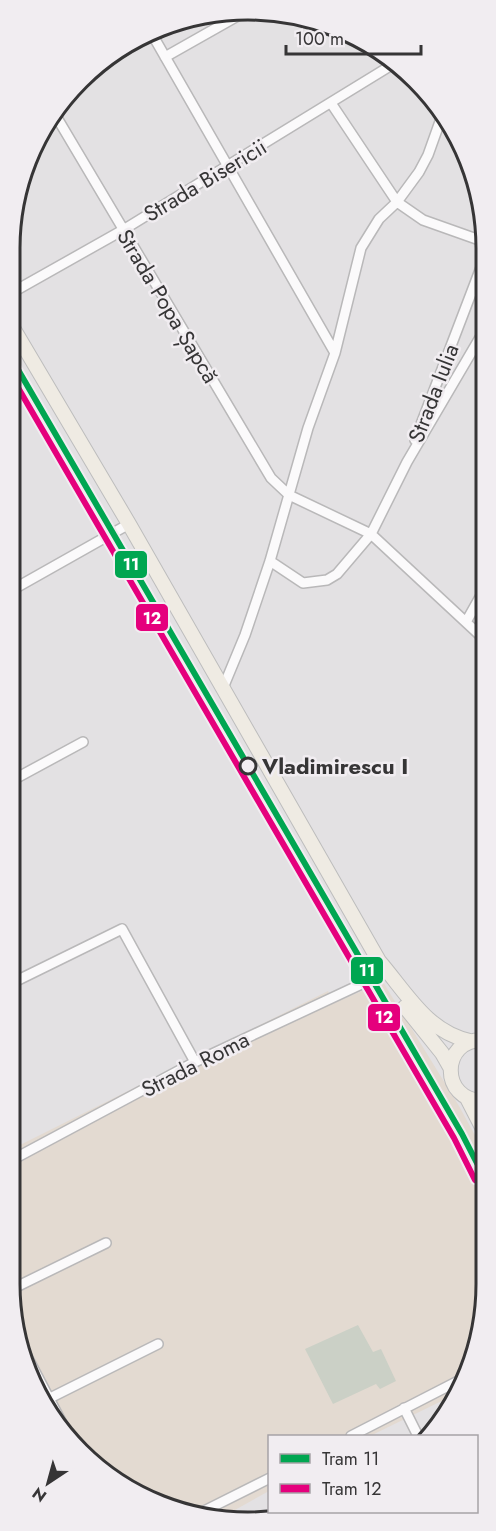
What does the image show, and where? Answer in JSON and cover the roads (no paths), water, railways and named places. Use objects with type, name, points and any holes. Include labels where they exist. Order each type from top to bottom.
[{"type":"main road","points":[[20,340],[129,524],[381,968],[450,1067]]},
{"type":"main road","points":[[381,968],[418,1009],[440,1029],[457,1039],[476,1040]]},
{"type":"main road","points":[[476,1041],[455,1054],[450,1067],[454,1085],[467,1098],[476,1115]]},
{"type":"main road","points":[[467,1098],[476,1100]]},
{"type":"street","points":[[165,57],[230,20]]},
{"type":"street","points":[[155,40],[335,353]]},
{"type":"street","name":"Strada Bisericii","points":[[20,288],[123,230],[388,68]]},
{"type":"street","points":[[331,103],[397,202],[423,220],[476,239]]},
{"type":"street","name":"Strada Popa Șapcă","points":[[58,120],[271,478],[289,495]]},
{"type":"street","points":[[223,688],[245,636],[270,561],[308,428],[335,353],[361,248],[379,219],[397,202],[419,172],[440,124]]},
{"type":"street","name":"Strada Iulia","points":[[407,462],[476,281]]},
{"type":"street","name":"Strada Iulia","points":[[270,561],[303,583],[327,580],[337,574],[371,534],[407,462],[476,344]]},
{"type":"street","points":[[289,495],[371,534],[476,631]]},
{"type":"street","points":[[20,585],[129,524]]},
{"type":"street","points":[[466,622],[476,604]]},
{"type":"street","points":[[20,776],[82,742]]},
{"type":"street","points":[[20,979],[122,929],[195,1062]]},
{"type":"street","name":"Strada Roma","points":[[20,1156],[195,1062],[381,968]]},
{"type":"street","points":[[20,1285],[106,1243]]},
{"type":"street","points":[[51,1398],[158,1344]]},
{"type":"street","points":[[355,1435],[453,1383]]},
{"type":"street","points":[[404,1408],[417,1435]]},
{"type":"street","points":[[209,1508],[268,1479]]},
{"type":"tram line","name":"11","points":[[20,373],[476,1161]]},
{"type":"tram line","name":"12","points":[[20,391],[454,1138],[475,1180]]},
{"type":"place","name":"Vladimirescu I","points":[[248,766]]}]
